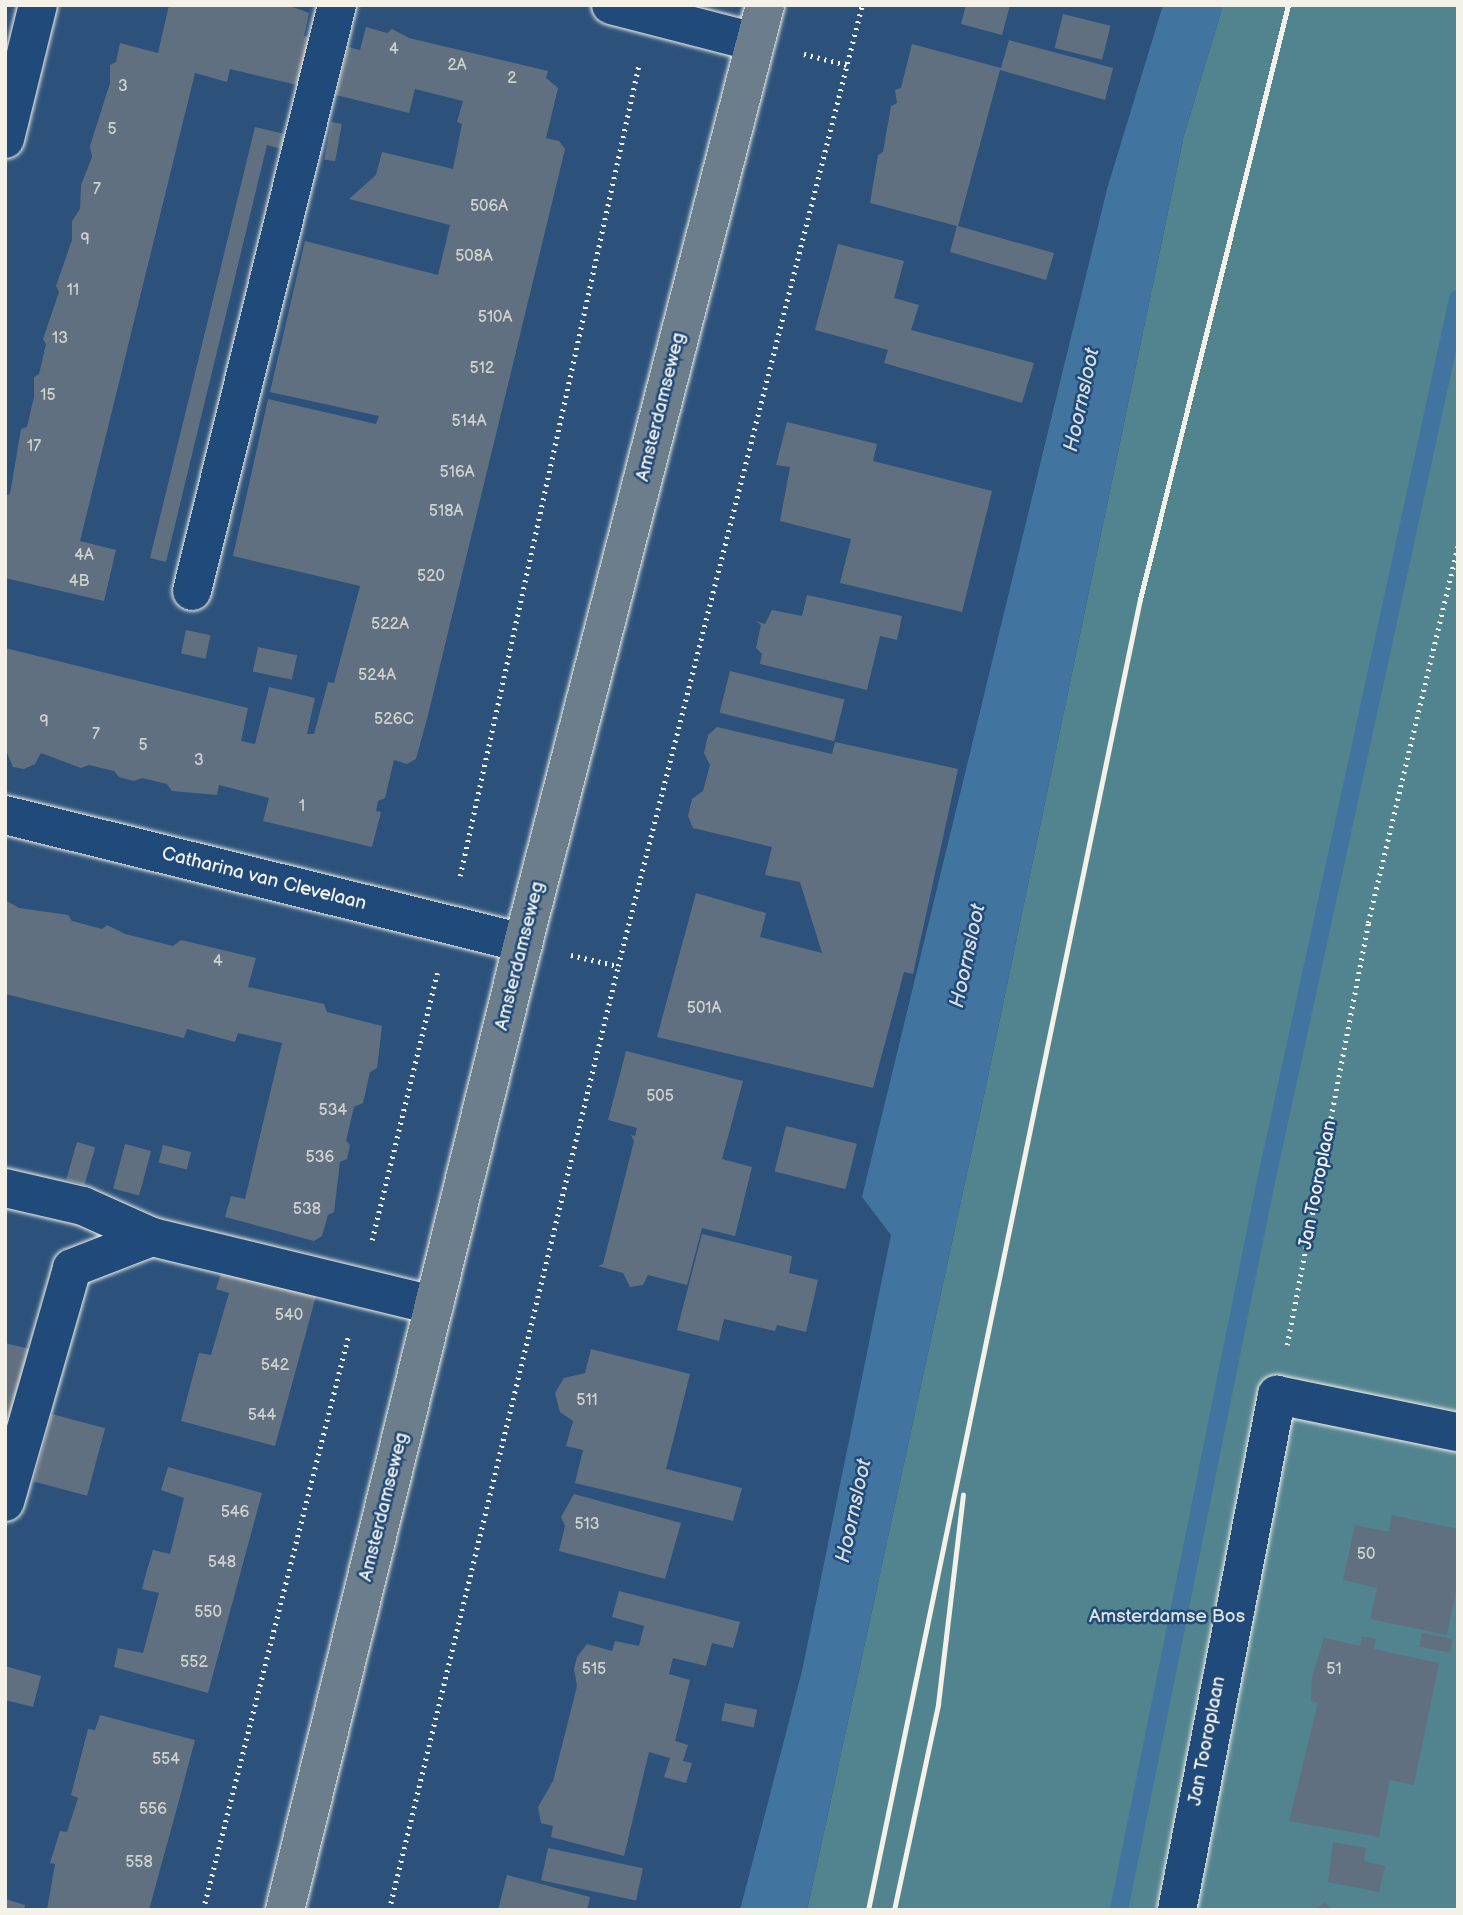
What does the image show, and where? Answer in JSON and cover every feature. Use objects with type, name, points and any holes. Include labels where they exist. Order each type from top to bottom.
[{"type":"main road","name":"Amsterdamseweg","points":[[285,1910],[523,943],[765,5]]},
{"type":"street","points":[[5,139],[38,5]]},
{"type":"street","points":[[192,591],[337,5]]},
{"type":"street","points":[[611,5],[755,42]]},
{"type":"street","name":"Catharina van Clevelaan","points":[[5,815],[523,943]]},
{"type":"street","points":[[5,1188],[83,1206],[152,1237],[434,1305]]},
{"type":"street","points":[[5,1502],[72,1268],[152,1237]]},
{"type":"street","points":[[1277,1395],[1458,1432]]},
{"type":"street","name":"Jan Tooroplaan","points":[[1177,1910],[1190,1828],[1277,1395]]},
{"type":"path","points":[[388,1910],[621,953],[862,5]]},
{"type":"path","name":"Jan Tooroplaan","points":[[1277,1395],[1368,923],[1458,545]]},
{"type":"green space","name":"Amsterdamse Bos","points":[[1223,5],[1458,5],[1458,1910],[807,1910],[987,1081],[1184,135]]},
{"type":"water","name":"Hoornsloot","points":[[1163,5],[1223,5],[1184,135],[987,1081],[807,1910],[740,1910],[802,1671],[891,1235],[862,1197],[1107,189]]},
{"type":"building","points":[[169,5],[287,5],[309,13],[304,36],[317,39],[305,87],[230,69],[227,82],[195,73],[80,541],[116,550],[104,601],[5,578],[5,496],[10,494],[21,429],[27,427],[34,397],[34,377],[39,374],[46,344],[43,339],[59,292],[56,286],[72,240],[72,221],[80,209],[81,185],[92,157],[90,146],[110,83],[110,65],[116,62],[120,43],[158,53]]},
{"type":"building","points":[[966,5],[1010,5],[1002,35],[961,24]]},
{"type":"building","points":[[1063,14],[1111,26],[1102,60],[1055,48]]},
{"type":"building","points":[[366,27],[387,33],[392,29],[409,38],[548,71],[546,78],[558,88],[546,138],[559,141],[565,149],[416,759],[407,764],[394,760],[385,798],[378,801],[376,811],[381,812],[372,847],[263,821],[269,798],[219,785],[217,795],[172,791],[167,784],[142,778],[134,781],[119,777],[114,771],[89,765],[81,768],[41,753],[35,764],[24,769],[13,767],[5,748],[5,648],[248,708],[241,741],[255,744],[269,687],[315,698],[307,734],[314,734],[328,682],[334,683],[360,586],[233,556],[268,399],[376,424],[379,416],[270,392],[305,241],[438,275],[450,225],[349,199],[376,175],[382,152],[453,169],[462,124],[457,122],[463,101],[415,89],[409,113],[336,95],[348,47],[360,50]]},
{"type":"building","points":[[1009,40],[1113,68],[1105,100],[1000,70],[958,226],[1054,253],[1046,280],[950,252],[957,226],[870,203],[878,155],[883,152],[891,106],[897,103],[895,90],[901,88],[912,44],[1001,68]]},
{"type":"building","points":[[331,122],[342,124],[335,161],[324,159]]},
{"type":"building","points":[[255,127],[293,136],[289,151],[267,145],[166,562],[150,558]]},
{"type":"building","points":[[838,244],[904,261],[894,298],[919,305],[911,330],[1034,363],[1022,403],[884,363],[888,350],[815,330]]},
{"type":"building","points":[[787,422],[877,444],[873,461],[992,491],[962,612],[840,583],[851,539],[780,521],[790,467],[776,465]]},
{"type":"building","points":[[807,595],[902,616],[897,640],[880,636],[867,690],[760,664],[762,654],[756,648],[761,625],[756,621],[765,624],[772,610],[802,616]]},
{"type":"building","points":[[186,630],[210,635],[205,659],[181,653]]},
{"type":"building","points":[[258,647],[297,655],[292,680],[253,671]]},
{"type":"building","points":[[730,671],[844,700],[834,741],[720,713]]},
{"type":"building","points":[[717,727],[832,754],[835,742],[958,769],[913,974],[904,972],[873,1088],[657,1037],[696,893],[766,913],[760,937],[822,953],[800,882],[765,875],[772,847],[693,828],[688,816],[692,799],[703,791],[710,765],[704,753],[708,735]]},
{"type":"building","points":[[5,900],[19,908],[68,915],[72,921],[102,929],[107,925],[125,934],[173,946],[181,940],[256,958],[248,987],[324,1004],[327,1012],[382,1026],[377,1068],[370,1072],[363,1103],[354,1107],[346,1141],[350,1145],[347,1159],[340,1162],[334,1212],[328,1215],[322,1236],[314,1241],[225,1217],[231,1196],[245,1199],[282,1043],[238,1033],[235,1042],[187,1029],[184,1038],[5,994]]},
{"type":"building","points":[[626,1051],[743,1081],[722,1159],[752,1167],[735,1236],[702,1228],[687,1285],[648,1275],[643,1285],[630,1287],[623,1273],[598,1266],[603,1264],[634,1141],[631,1135],[635,1136],[637,1128],[608,1120]]},
{"type":"building","points":[[786,1126],[857,1144],[845,1189],[775,1172]]},
{"type":"building","points":[[77,1142],[95,1147],[85,1185],[66,1179]]},
{"type":"building","points":[[125,1144],[151,1151],[139,1195],[113,1188]]},
{"type":"building","points":[[163,1145],[191,1152],[187,1169],[159,1162]]},
{"type":"building","points":[[702,1234],[792,1256],[789,1273],[818,1280],[806,1332],[777,1325],[775,1331],[724,1319],[719,1341],[677,1330]]},
{"type":"building","points":[[222,1270],[316,1296],[275,1446],[181,1421],[199,1353],[211,1355],[229,1293],[216,1289]]},
{"type":"building","points":[[5,1343],[38,1351],[5,1434]]},
{"type":"building","points":[[591,1349],[690,1374],[666,1469],[742,1488],[733,1521],[575,1483],[583,1450],[566,1446],[573,1421],[560,1412],[555,1393],[564,1378],[585,1373]]},
{"type":"building","points":[[52,1414],[105,1428],[87,1496],[34,1482]]},
{"type":"building","points":[[168,1467],[262,1493],[208,1693],[114,1667],[118,1648],[143,1653],[159,1593],[142,1589],[147,1570],[153,1550],[170,1554],[184,1498],[161,1490]]},
{"type":"building","points":[[574,1494],[681,1523],[665,1579],[559,1551],[565,1526],[561,1517]]},
{"type":"building","points":[[1392,1515],[1458,1529],[1458,1582],[1447,1635],[1370,1619],[1377,1588],[1343,1580],[1355,1525],[1389,1532]]},
{"type":"building","points":[[619,1591],[740,1622],[733,1648],[712,1643],[706,1666],[673,1658],[669,1674],[690,1680],[675,1741],[688,1745],[683,1761],[692,1763],[686,1783],[664,1777],[670,1758],[649,1752],[624,1856],[551,1837],[553,1826],[541,1823],[538,1807],[553,1781],[577,1686],[574,1669],[577,1657],[587,1644],[612,1651],[615,1641],[639,1646],[644,1626],[612,1617]]},
{"type":"building","points":[[1422,1633],[1452,1639],[1450,1653],[1419,1647]]},
{"type":"building","points":[[1362,1636],[1376,1639],[1374,1649],[1439,1663],[1414,1785],[1390,1780],[1379,1837],[1289,1821],[1318,1703],[1311,1701],[1312,1677],[1324,1638],[1360,1646]]},
{"type":"building","points":[[5,1666],[41,1676],[33,1707],[5,1700]]},
{"type":"building","points":[[725,1703],[757,1710],[754,1727],[721,1721]]},
{"type":"building","points":[[100,1715],[195,1740],[181,1793],[149,1910],[47,1910],[55,1864],[50,1863],[60,1831],[67,1832],[78,1798],[71,1795],[88,1729],[95,1730]]},
{"type":"building","points":[[1333,1842],[1366,1848],[1364,1861],[1385,1866],[1379,1892],[1328,1882]]},
{"type":"building","points":[[548,1848],[643,1868],[636,1900],[541,1880]]},
{"type":"building","points":[[507,1875],[590,1897],[587,1910],[498,1910]]},
{"type":"building","points":[[5,1899],[25,1905],[24,1910],[5,1910]]},
{"type":"building","points":[[1325,1902],[1331,1910],[1315,1910]]},
{"type":"waterway","points":[[1119,1910],[1265,1186],[1458,299]]},
{"type":"railway","points":[[868,1910],[1140,599],[1288,5]]},
{"type":"railway","points":[[894,1910],[938,1704],[963,1494]]}]
